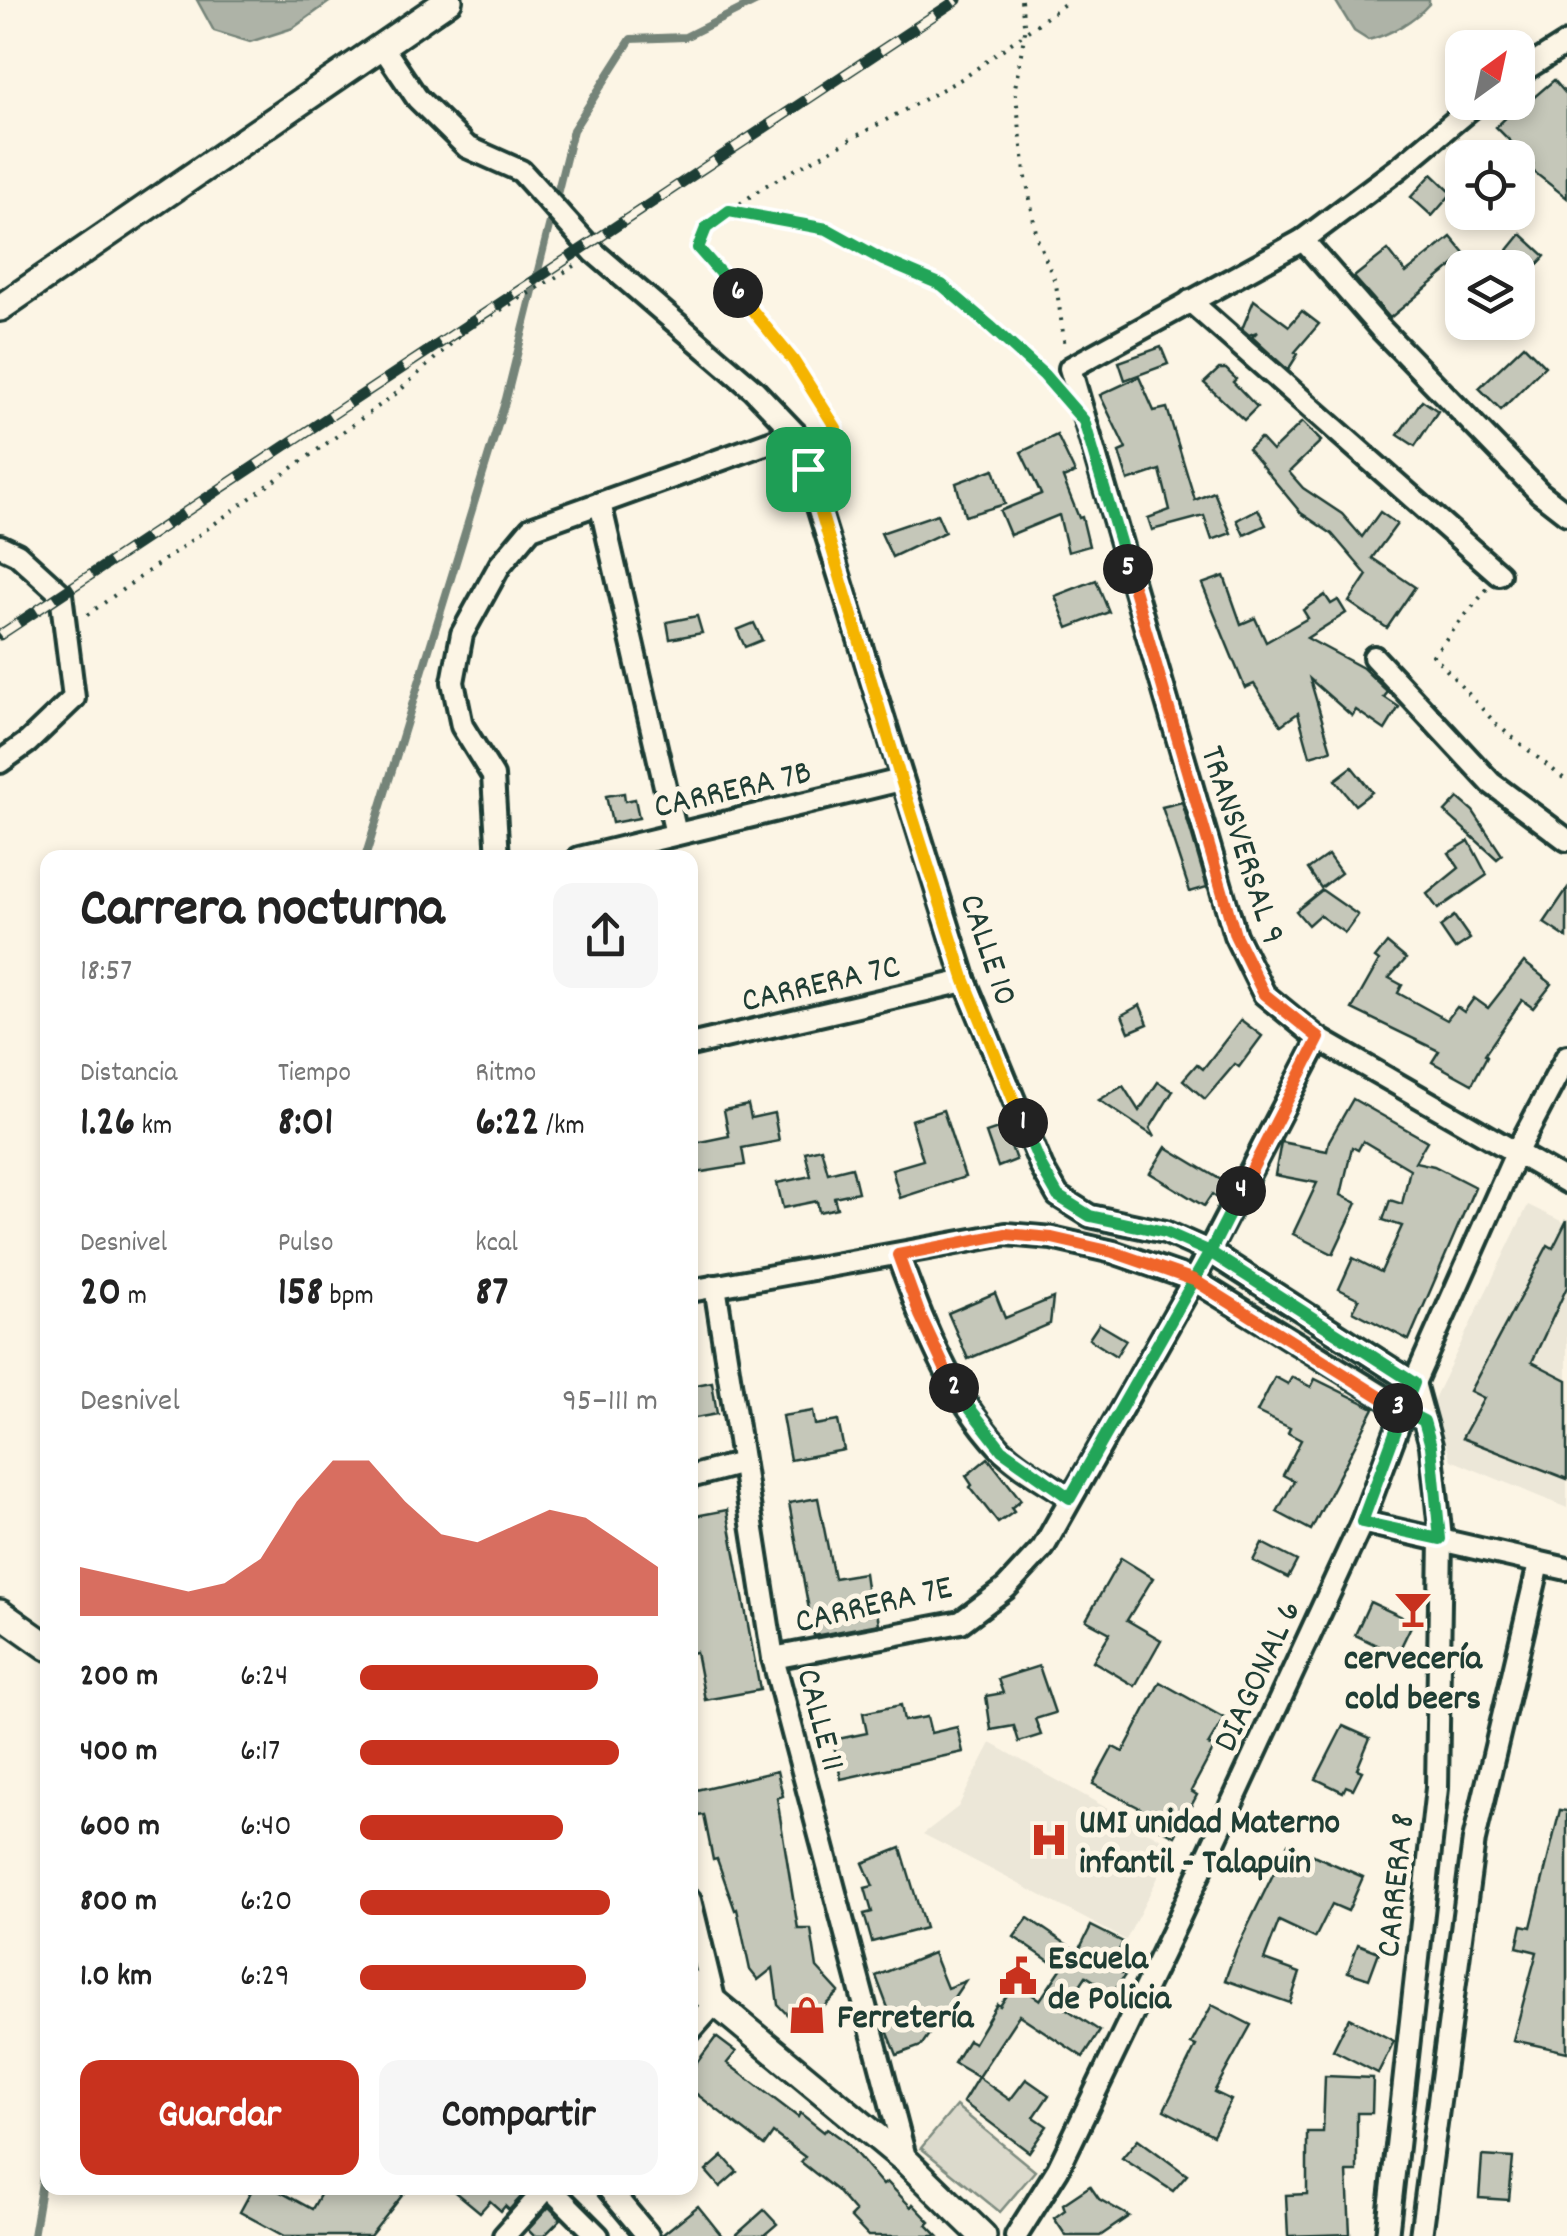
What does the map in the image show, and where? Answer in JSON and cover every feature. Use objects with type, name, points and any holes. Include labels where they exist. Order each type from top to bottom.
[{"type":"street","points":[[0,308],[449,0]]},
{"type":"street","name":"CALLE 10","points":[[382,46],[416,98],[467,147],[520,171],[595,253],[754,390],[794,433],[965,981],[1042,1168],[1058,1196],[1090,1216],[1165,1232],[1210,1252],[1414,1383]]},
{"type":"street","points":[[1535,65],[1564,50]]},
{"type":"street","points":[[1065,364],[1303,240],[1456,120]]},
{"type":"street","points":[[1303,240],[1393,342],[1540,493],[1567,514]]},
{"type":"street","points":[[1190,301],[1500,574]]},
{"type":"street","name":"TRANSVERSAL 9","points":[[1065,364],[1235,935],[1264,994],[1319,1038],[1567,1182]]},
{"type":"street","points":[[497,850],[492,776],[462,726],[453,682],[462,634],[500,565],[531,528],[794,433]]},
{"type":"street","points":[[600,504],[676,834]]},
{"type":"street","points":[[0,546],[16,554],[61,594],[74,698],[28,742],[0,762]]},
{"type":"street","points":[[1374,657],[1491,783],[1567,840]]},
{"type":"street","name":"CARRERA 7B","points":[[612,850],[901,780]]},
{"type":"street","name":"CARRERA 7C","points":[[698,1043],[965,981]]},
{"type":"street","name":"CARRERA 7E","points":[[773,1658],[962,1622],[1006,1588],[1043,1548],[1210,1252],[1319,1038]]},
{"type":"street","name":"DIAGONAL 6","points":[[1016,2236],[1058,2170],[1177,1922],[1362,1522],[1414,1383],[1517,1151],[1567,1056]]},
{"type":"street","points":[[698,1289],[1006,1234],[1052,1238],[1113,1252],[1194,1280],[1424,1421]]},
{"type":"street","points":[[898,1255],[920,1315],[954,1388],[1002,1450],[1070,1498]]},
{"type":"street","name":"CALLE 11","points":[[716,1286],[773,1658],[906,2160]]},
{"type":"street","points":[[1414,1383],[1431,1446],[1440,1539]]},
{"type":"street","points":[[698,1475],[742,1463]]},
{"type":"street","points":[[1362,1522],[1567,1569]]},
{"type":"street","name":"CARRERA 8","points":[[1387,2236],[1437,1788],[1440,1539]]},
{"type":"street","name":"CARRERA 8","points":[[1421,2236],[1474,1840],[1539,1564]]},
{"type":"street","points":[[0,1613],[40,1641]]},
{"type":"street","points":[[698,1932],[716,2003]]},
{"type":"street","points":[[698,1988],[906,2160],[983,2236]]},
{"type":"street","points":[[698,2022],[716,2003]]},
{"type":"street","points":[[504,2236],[542,2195]]},
{"type":"street","points":[[555,2195],[598,2236]]},
{"type":"street","points":[[614,2195],[648,2236]]},
{"type":"path","points":[[1022,0],[1025,30],[1015,88],[1036,238],[1056,284],[1066,344],[1065,364]]},
{"type":"path","points":[[808,469],[836,428],[793,360],[698,248],[706,228],[764,186],[965,77],[1070,0]]},
{"type":"path","points":[[729,211],[827,229],[883,260],[942,285],[1055,387]]},
{"type":"path","points":[[68,629],[396,392],[464,332],[595,253]]},
{"type":"path","points":[[1500,574],[1433,655],[1497,725],[1567,780]]},
{"type":"shaded area","points":[[197,0],[332,0],[293,28],[250,42],[214,31]]},
{"type":"shaded area","points":[[1335,0],[1429,0],[1429,4],[1402,26],[1368,40],[1354,31]]},
{"type":"shaded area","points":[[1528,1205],[1567,1224],[1567,1508],[1451,1460],[1432,1403]]},
{"type":"shaded area","name":"UMI unidad Materno infantil - Talapuin","points":[[991,1743],[1174,1846],[1126,1940],[923,1834],[958,1807]]},
{"type":"shaded area","points":[[956,2106],[1035,2171],[1000,2212],[921,2148]]},
{"type":"building","points":[[1554,80],[1567,95],[1567,198],[1535,173],[1535,140],[1509,140],[1496,127],[1503,120],[1535,120],[1535,96]]},
{"type":"building","points":[[1432,174],[1445,186],[1445,201],[1432,216],[1411,197]]},
{"type":"building","points":[[1521,234],[1545,256],[1535,268],[1535,250],[1508,250]]},
{"type":"building","points":[[1451,237],[1462,250],[1445,250],[1445,272],[1390,318],[1354,277],[1388,250],[1406,273]]},
{"type":"building","points":[[1254,300],[1289,326],[1302,311],[1319,324],[1295,352],[1298,354],[1288,370],[1252,337],[1257,332],[1249,335],[1242,329]]},
{"type":"building","points":[[1524,345],[1545,366],[1501,410],[1479,388]]},
{"type":"building","points":[[1161,347],[1168,364],[1125,380],[1119,362]]},
{"type":"building","points":[[1219,369],[1226,369],[1236,379],[1233,382],[1257,407],[1244,420],[1204,383]]},
{"type":"building","points":[[1139,377],[1154,411],[1167,408],[1195,500],[1214,492],[1231,533],[1212,540],[1204,516],[1152,530],[1148,518],[1170,510],[1160,470],[1128,481],[1119,452],[1126,449],[1100,395]]},
{"type":"building","points":[[1422,400],[1438,411],[1415,446],[1398,435]]},
{"type":"building","points":[[1302,422],[1321,441],[1289,472],[1303,488],[1342,514],[1362,537],[1380,512],[1397,524],[1372,558],[1415,587],[1387,628],[1349,602],[1367,575],[1332,534],[1301,513],[1248,449],[1260,438],[1272,451]]},
{"type":"building","points":[[1057,435],[1075,473],[1063,478],[1079,518],[1082,517],[1089,546],[1068,552],[1059,515],[1010,535],[1000,511],[1041,494],[1021,452]]},
{"type":"building","points":[[994,469],[1005,504],[965,516],[956,483]]},
{"type":"building","points":[[1258,509],[1266,525],[1244,535],[1237,520]]},
{"type":"building","points":[[937,514],[945,532],[892,557],[881,533]]},
{"type":"building","points":[[1224,576],[1241,624],[1255,618],[1266,642],[1308,618],[1303,610],[1325,595],[1331,604],[1338,600],[1346,613],[1307,638],[1363,668],[1388,692],[1384,697],[1399,707],[1385,730],[1356,710],[1352,716],[1310,679],[1331,750],[1310,756],[1298,713],[1281,725],[1254,684],[1245,688],[1202,584]]},
{"type":"building","points":[[1096,580],[1109,612],[1068,628],[1055,596]]},
{"type":"building","points":[[697,616],[702,633],[670,639],[667,622]]},
{"type":"building","points":[[754,623],[762,640],[745,647],[737,630]]},
{"type":"building","points":[[1352,767],[1372,792],[1355,805],[1335,780]]},
{"type":"building","points":[[624,793],[625,801],[635,799],[639,818],[612,823],[606,796]]},
{"type":"building","points":[[1458,798],[1473,811],[1502,855],[1497,859],[1445,812]]},
{"type":"building","points":[[1182,802],[1207,887],[1190,892],[1162,807]]},
{"type":"building","points":[[1469,841],[1487,875],[1438,909],[1427,894],[1459,868],[1449,853]]},
{"type":"building","points":[[1328,855],[1341,873],[1321,888],[1308,869]]},
{"type":"building","points":[[1567,889],[1567,938],[1544,923]]},
{"type":"building","points":[[1322,890],[1358,915],[1345,933],[1319,915],[1308,925],[1296,911]]},
{"type":"building","points":[[1454,916],[1470,939],[1455,949],[1440,927]]},
{"type":"building","points":[[1387,943],[1406,959],[1389,978],[1402,985],[1398,993],[1447,1020],[1457,1007],[1464,1012],[1474,998],[1488,1008],[1524,962],[1552,984],[1533,1008],[1522,1000],[1485,1054],[1472,1084],[1432,1062],[1439,1051],[1352,1009],[1379,961],[1375,958]]},
{"type":"building","points":[[1140,1005],[1148,1024],[1129,1032],[1122,1015]]},
{"type":"building","points":[[1241,1020],[1262,1036],[1239,1067],[1235,1064],[1205,1099],[1183,1080],[1197,1064],[1203,1069]]},
{"type":"building","points":[[1158,1082],[1173,1091],[1150,1128],[1155,1137],[1099,1100],[1123,1086],[1139,1111]]},
{"type":"building","points":[[1353,1099],[1427,1141],[1415,1162],[1434,1166],[1475,1187],[1409,1340],[1353,1311],[1359,1299],[1339,1289],[1353,1258],[1381,1272],[1402,1226],[1383,1220],[1390,1200],[1402,1204],[1410,1169],[1363,1141],[1358,1150],[1352,1147],[1341,1195],[1357,1203],[1333,1254],[1293,1234],[1317,1183],[1275,1175],[1281,1142],[1327,1151]]},
{"type":"building","points":[[748,1105],[751,1118],[774,1113],[779,1141],[742,1148],[745,1165],[698,1173],[698,1142],[729,1136],[724,1110]]},
{"type":"building","points":[[943,1110],[965,1177],[900,1198],[892,1169],[923,1160],[911,1120]]},
{"type":"building","points":[[1004,1127],[1016,1160],[998,1167],[986,1133]]},
{"type":"building","points":[[1166,1147],[1226,1183],[1217,1198],[1212,1194],[1204,1206],[1150,1173]]},
{"type":"building","points":[[821,1148],[828,1173],[852,1167],[858,1192],[834,1197],[837,1208],[819,1212],[817,1201],[783,1208],[777,1183],[811,1176],[805,1152]]},
{"type":"building","points":[[1567,1220],[1567,1287],[1532,1362],[1567,1380],[1567,1479],[1462,1438],[1484,1398],[1470,1391],[1548,1245],[1553,1248]]},
{"type":"building","points":[[995,1293],[1005,1318],[1053,1298],[1050,1324],[968,1359],[948,1313]]},
{"type":"building","points":[[1099,1324],[1126,1340],[1116,1356],[1089,1339]]},
{"type":"building","points":[[1275,1377],[1288,1384],[1292,1377],[1311,1387],[1315,1379],[1374,1408],[1311,1530],[1277,1512],[1294,1481],[1283,1475],[1301,1440],[1288,1433],[1290,1428],[1257,1412]]},
{"type":"building","points":[[712,1382],[717,1414],[698,1418],[698,1385]]},
{"type":"building","points":[[813,1411],[815,1425],[838,1421],[844,1450],[790,1460],[782,1416]]},
{"type":"building","points":[[988,1458],[1021,1500],[1011,1508],[1014,1512],[998,1523],[966,1476]]},
{"type":"building","points":[[818,1498],[834,1578],[864,1573],[867,1594],[874,1593],[879,1624],[814,1636],[789,1503]]},
{"type":"building","points":[[727,1510],[760,1690],[705,1700],[698,1663],[698,1515]]},
{"type":"building","points":[[1262,1543],[1297,1561],[1288,1578],[1253,1561]]},
{"type":"building","points":[[1121,1558],[1153,1578],[1127,1620],[1161,1640],[1135,1686],[1093,1661],[1110,1633],[1086,1620]]},
{"type":"building","points":[[1370,1602],[1413,1622],[1397,1655],[1355,1635]]},
{"type":"building","points":[[1039,1666],[1055,1713],[1035,1719],[1041,1735],[1019,1742],[1014,1726],[991,1730],[986,1696],[1003,1693],[998,1679]]},
{"type":"building","points":[[1160,1682],[1224,1718],[1208,1745],[1214,1748],[1191,1791],[1197,1795],[1175,1836],[1136,1816],[1140,1808],[1093,1784],[1113,1747],[1123,1752]]},
{"type":"building","points":[[901,1705],[904,1721],[927,1717],[931,1733],[957,1727],[963,1752],[841,1779],[833,1740],[867,1733],[863,1713]]},
{"type":"building","points":[[1343,1726],[1370,1738],[1353,1789],[1346,1786],[1343,1792],[1316,1779]]},
{"type":"building","points":[[777,1771],[783,1796],[777,1798],[798,1929],[811,1929],[817,1968],[839,1992],[801,2029],[778,2005],[773,1968],[758,1980],[750,1970],[737,1909],[717,1859],[713,1860],[704,1815],[698,1816],[698,1790]]},
{"type":"building","points":[[1560,1810],[1567,1811],[1567,2052],[1513,2040],[1537,1952],[1517,1947],[1522,1925],[1531,1927]]},
{"type":"building","points":[[1288,1844],[1363,1877],[1348,1911],[1332,1904],[1315,1938],[1279,1921],[1264,1960],[1300,1973],[1290,2003],[1225,1980]]},
{"type":"building","points":[[901,1848],[925,1928],[872,1942],[864,1914],[872,1912],[865,1888],[873,1886],[863,1863]]},
{"type":"building","points":[[1028,1918],[1078,1952],[1091,1926],[1123,1942],[1111,1966],[1125,1975],[1113,1993],[1086,1976],[1065,2008],[1100,2031],[1083,2057],[1019,2015],[978,2077],[954,2063],[968,2040],[974,2043],[997,2004],[1000,2006],[1015,1983],[1040,2000],[1061,1969],[1014,1937]]},
{"type":"building","points":[[1358,1944],[1379,1952],[1369,1979],[1348,1972]]},
{"type":"building","points":[[933,1953],[947,1988],[965,1981],[921,2046],[897,2055],[884,2023],[881,2011],[888,2008],[876,1976]]},
{"type":"building","points":[[1212,2005],[1251,2025],[1214,2092],[1231,2100],[1213,2135],[1164,2110]]},
{"type":"building","points":[[1349,2018],[1394,2041],[1378,2073],[1333,2050]]},
{"type":"building","points":[[716,2037],[736,2052],[727,2063],[798,2117],[800,2113],[824,2132],[827,2128],[846,2142],[883,2185],[887,2182],[911,2207],[913,2204],[938,2236],[868,2236],[850,2217],[855,2212],[836,2190],[801,2162],[805,2157],[773,2133],[764,2146],[698,2095],[698,2061]]},
{"type":"building","points":[[1325,2076],[1373,2078],[1372,2113],[1357,2113],[1357,2172],[1347,2172],[1350,2234],[1288,2236],[1286,2195],[1307,2194],[1307,2132],[1323,2132]]},
{"type":"building","points":[[978,2077],[1010,2100],[1026,2079],[1049,2095],[1034,2117],[1047,2126],[1029,2152],[963,2102]]},
{"type":"building","points":[[1138,2139],[1187,2175],[1173,2191],[1122,2158]]},
{"type":"building","points":[[723,2156],[737,2172],[720,2187],[706,2171]]},
{"type":"building","points":[[1482,2156],[1513,2158],[1509,2200],[1479,2198]]},
{"type":"building","points":[[1090,2186],[1099,2199],[1129,2216],[1100,2236],[1066,2236],[1054,2218],[1065,2210],[1063,2204]]},
{"type":"building","points":[[249,2195],[286,2195],[312,2209],[320,2195],[402,2195],[370,2236],[284,2236],[240,2212]]},
{"type":"building","points":[[459,2195],[523,2195],[509,2210],[505,2206],[501,2211],[490,2201],[480,2212]]},
{"type":"building","points":[[698,2206],[722,2236],[661,2236],[662,2235]]},
{"type":"building","points":[[549,2207],[561,2219],[544,2236],[534,2236],[528,2230]]},
{"type":"building","points":[[764,2210],[777,2224],[763,2236],[735,2236]]},
{"type":"waterway","points":[[367,850],[506,399],[573,130],[631,39],[685,37],[759,0]]},
{"type":"waterway","points":[[33,2236],[40,2194]]},
{"type":"railway","points":[[0,635],[957,0]]},
{"type":"place","name":"cervecería cold beers","points":[[1413,1609]]},
{"type":"place","name":"UMI unidad Materno infantil - Talapuin","points":[[1049,1840]]},
{"type":"place","name":"Escuela de Policia","points":[[1018,1976]]},
{"type":"place","name":"Ferretería","points":[[807,2015]]},
{"type":"route","points":[[808,469],[836,428],[793,360],[698,248],[706,228],[729,211],[827,229],[883,260],[942,285],[1044,375],[1084,421],[1235,935],[1264,994],[1319,1038],[1210,1252],[1414,1383],[1408,1397],[1403,1411],[1362,1522],[1440,1539],[1431,1446],[1424,1421],[1403,1411],[1387,1402],[1194,1280],[1113,1252],[1052,1238],[1006,1234],[898,1255],[920,1315],[954,1388],[1002,1450],[1070,1498],[1194,1280],[1210,1252],[1165,1232],[1090,1216],[1058,1196],[1042,1168],[965,981],[808,469]]}]
